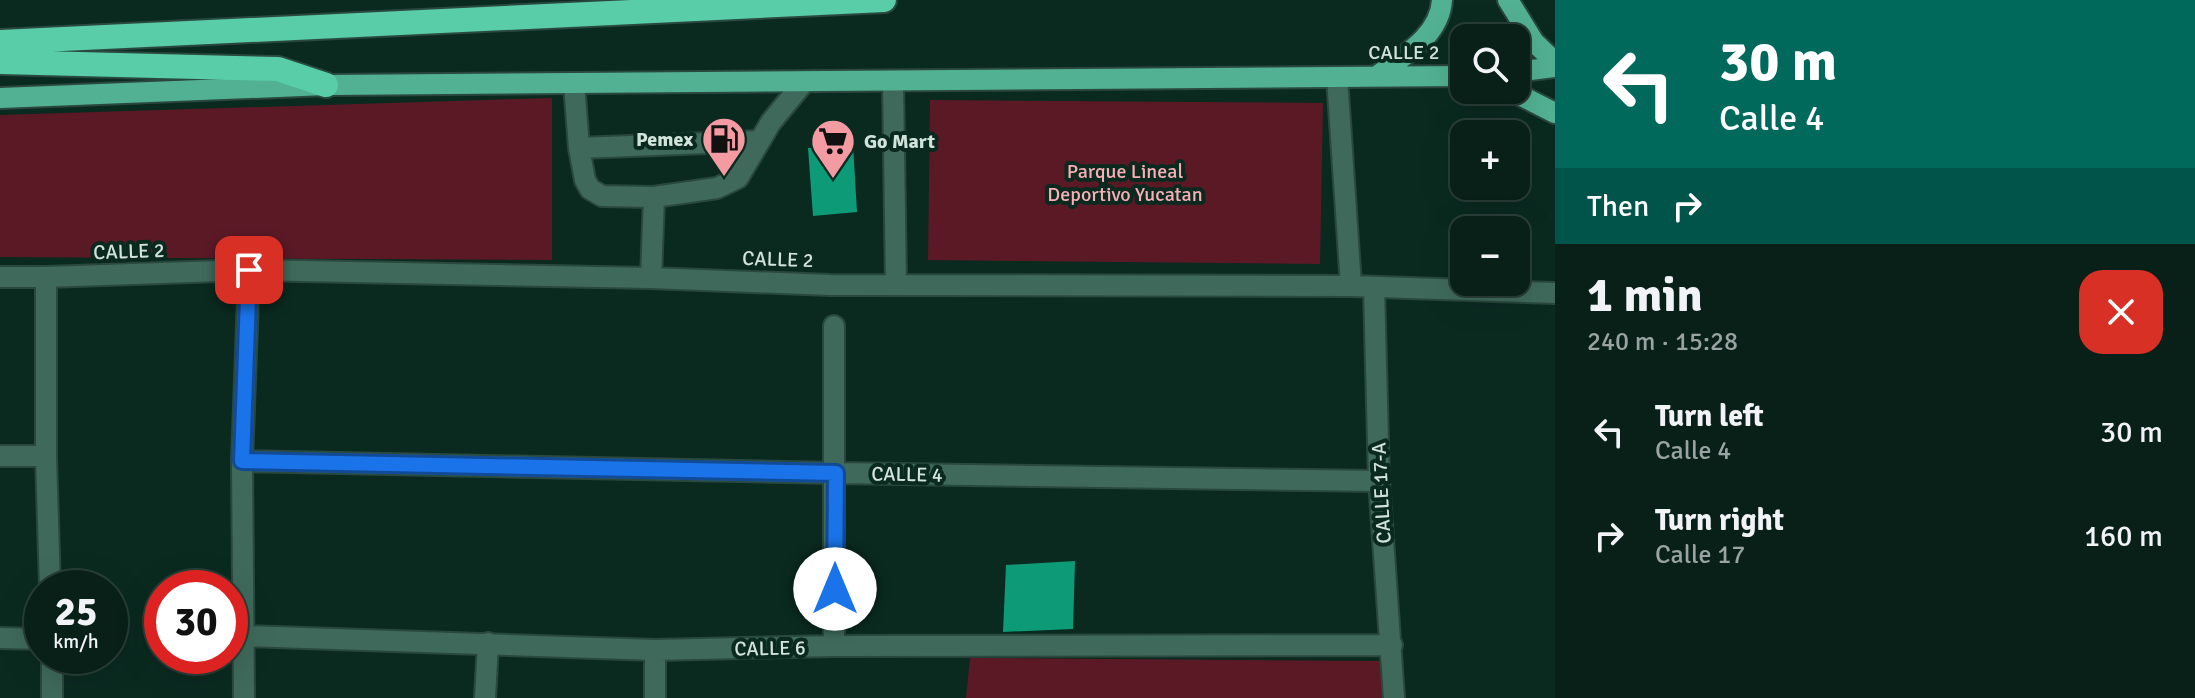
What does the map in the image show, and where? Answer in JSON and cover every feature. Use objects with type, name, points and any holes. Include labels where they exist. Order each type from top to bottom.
[{"type":"highway","points":[[0,42],[884,0]]},
{"type":"highway","points":[[0,62],[278,69],[326,85]]},
{"type":"main road","points":[[1377,76],[1434,29],[1442,0]]},
{"type":"main road","points":[[1508,0],[1534,42],[1555,64]]},
{"type":"main road","points":[[1530,69],[1555,64]]},
{"type":"main road","name":"CALLE 2","points":[[0,98],[326,85],[1450,76]]},
{"type":"main road","points":[[1530,100],[1555,113]]},
{"type":"street","points":[[1337,77],[1351,286]]},
{"type":"street","points":[[893,81],[896,285]]},
{"type":"street","points":[[574,83],[579,148],[585,180],[590,189],[602,196],[654,197],[717,188],[738,178],[771,122],[804,82]]},
{"type":"street","points":[[579,148],[759,141]]},
{"type":"street","points":[[651,278],[654,197]]},
{"type":"street","points":[[243,570],[242,461],[249,270]]},
{"type":"street","name":"CALLE 2","points":[[0,277],[249,270],[815,284],[1351,286],[1555,293]]},
{"type":"street","points":[[46,277],[49,570]]},
{"type":"street","name":"CALLE 17-A","points":[[1374,288],[1379,481],[1394,698]]},
{"type":"street","points":[[834,326],[834,646]]},
{"type":"street","points":[[0,456],[46,456]]},
{"type":"street","name":"CALLE 4","points":[[242,461],[1379,481]]},
{"type":"street","name":"CALLE 6","points":[[248,636],[655,650],[834,646],[1392,645]]},
{"type":"street","points":[[0,638],[24,639]]},
{"type":"street","points":[[485,698],[488,643]]},
{"type":"street","points":[[655,650],[655,698]]},
{"type":"street","points":[[52,674],[52,698]]},
{"type":"street","points":[[244,674],[244,698]]},
{"type":"green space","points":[[552,98],[552,260],[0,257],[0,115]]},
{"type":"green space","name":"Parque Lineal Deportivo Yucatan","points":[[930,100],[1323,103],[1320,264],[928,260]]},
{"type":"green space","points":[[970,658],[1385,661],[1385,698],[966,698]]},
{"type":"building","name":"Go Mart","points":[[853,145],[857,212],[813,216],[808,148]]},
{"type":"building","points":[[1075,561],[1073,629],[1003,632],[1006,565]]},
{"type":"place","name":"Pemex","points":[[724,178]]},
{"type":"place","name":"Go Mart","points":[[833,180]]},
{"type":"route","points":[[249,270],[242,461],[836,473],[835,589]]}]
